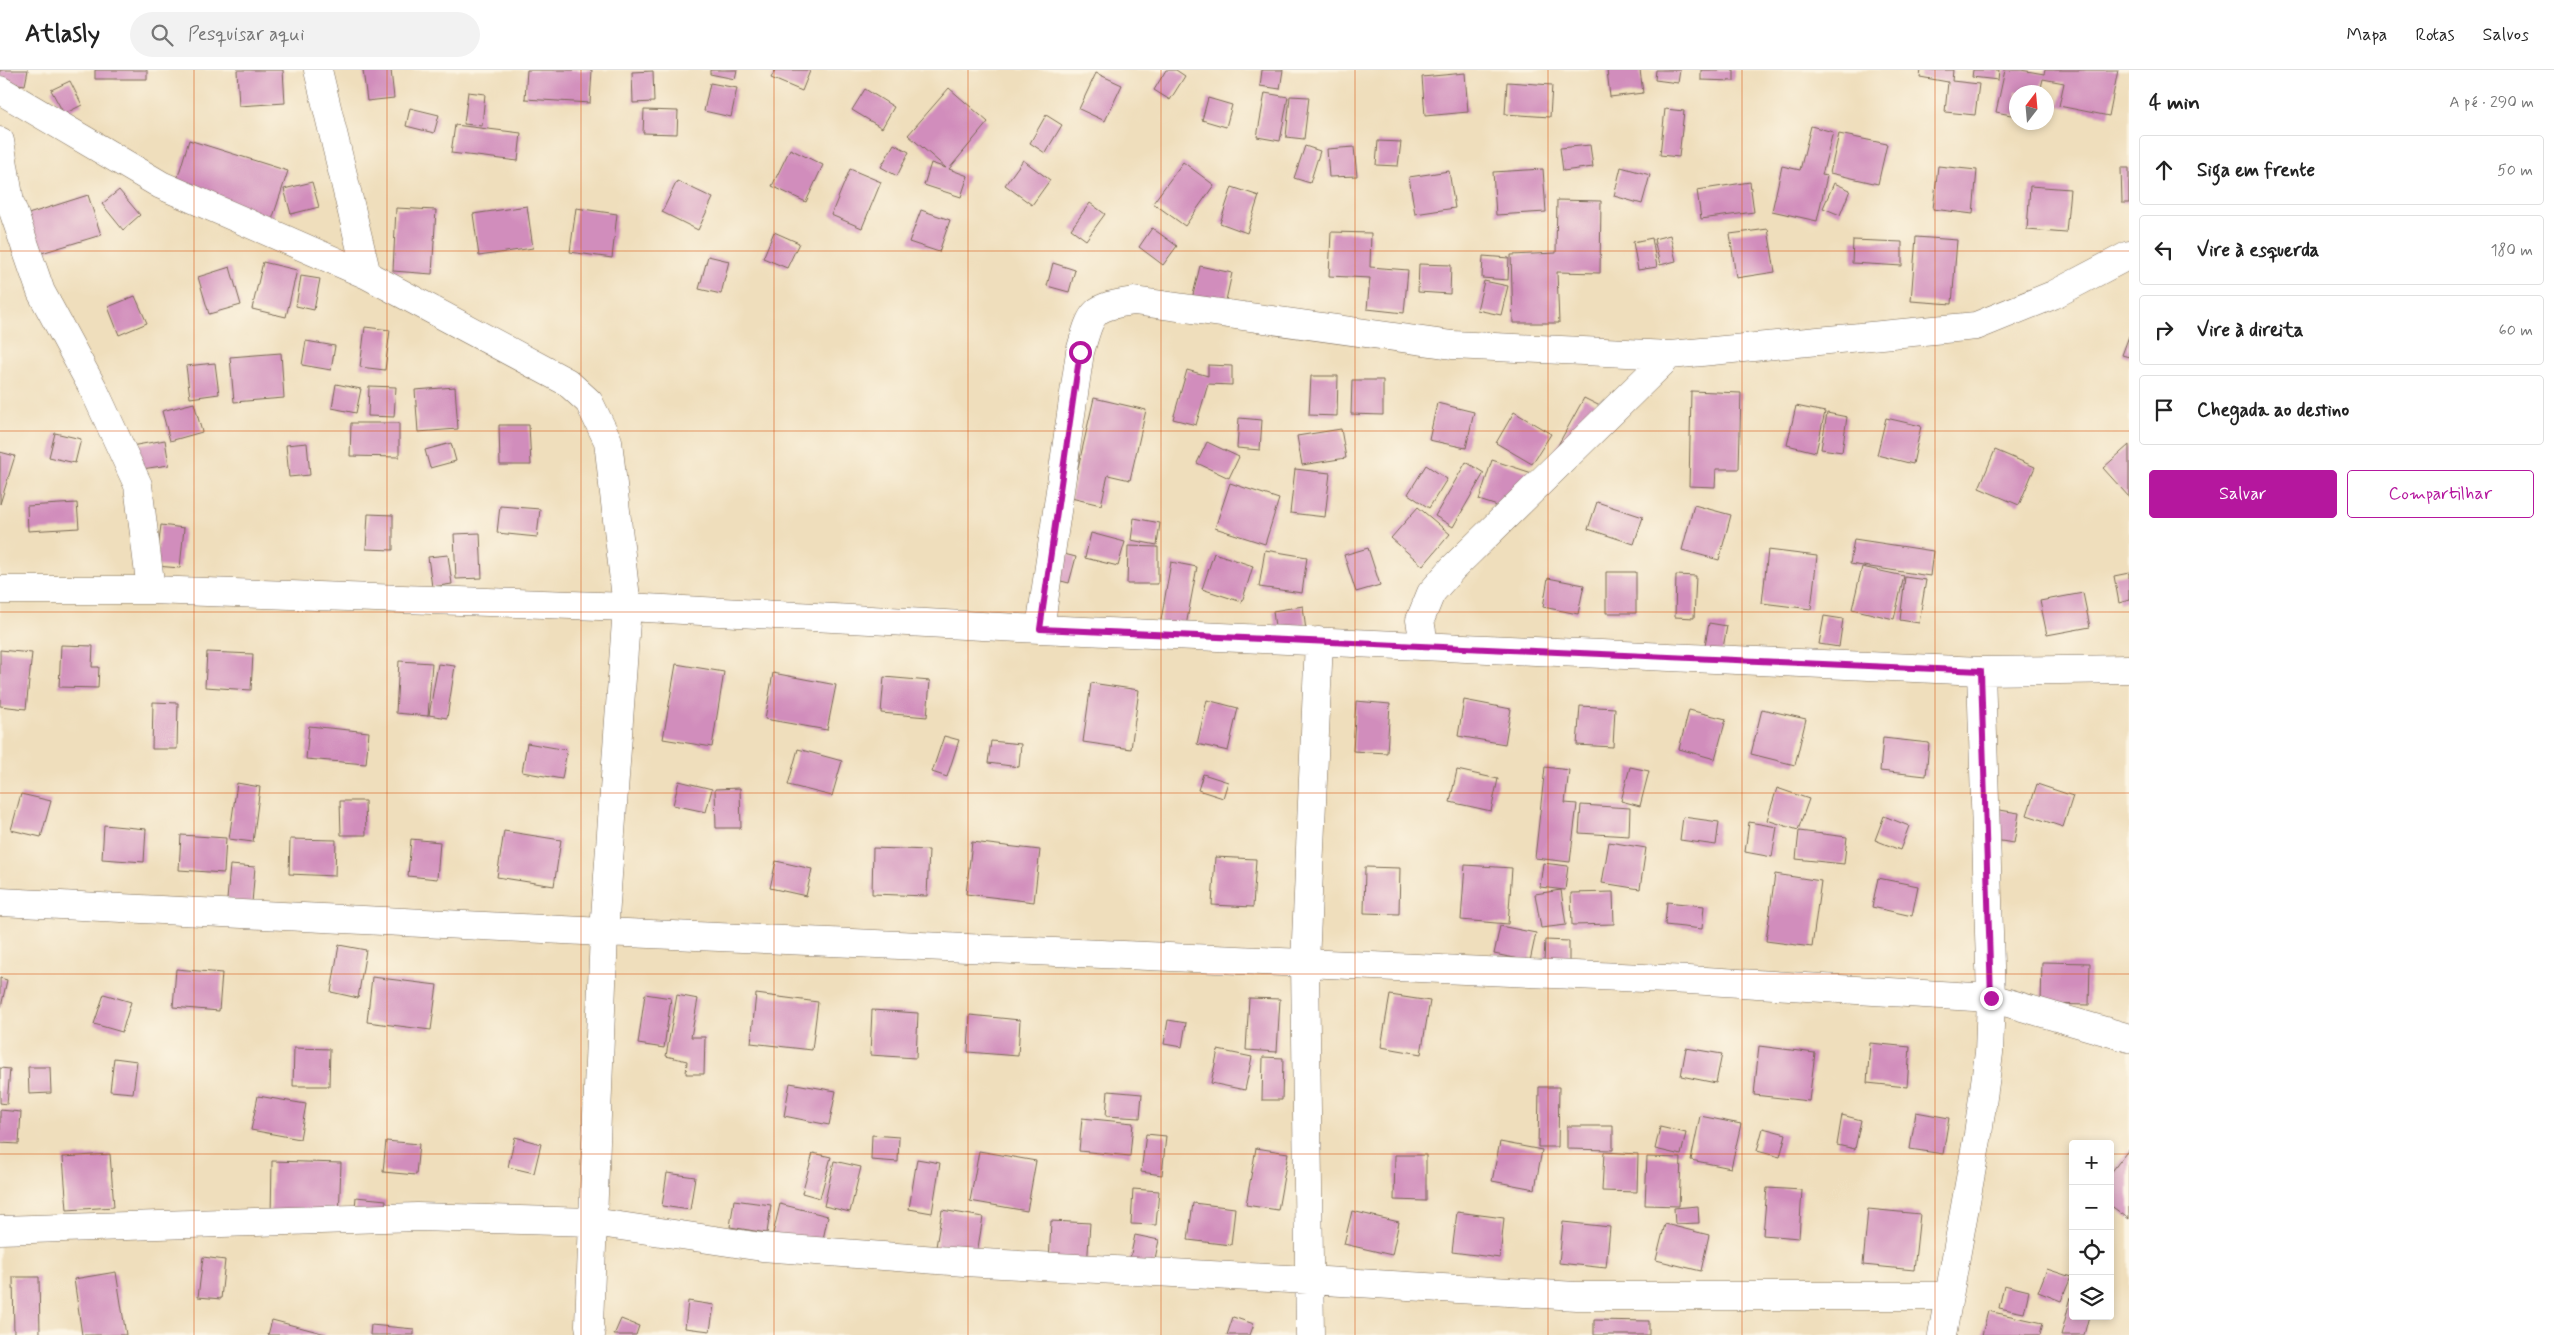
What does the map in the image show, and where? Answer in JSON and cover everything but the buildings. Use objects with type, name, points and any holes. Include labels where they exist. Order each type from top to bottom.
[{"type":"street","points":[[318,70],[367,275]]},
{"type":"street","points":[[0,90],[161,185],[367,275],[567,382],[589,402],[608,441],[627,607],[604,932],[589,1326],[591,1335]]},
{"type":"street","points":[[0,141],[10,202],[41,292],[94,390],[138,485],[151,590]]},
{"type":"street","points":[[1040,629],[1080,352],[1089,320],[1105,305],[1134,301],[1452,345],[1670,355],[1976,326],[2053,295],[2129,255]]},
{"type":"street","points":[[1424,644],[1420,620],[1431,592],[1453,568],[1670,355]]},
{"type":"street","points":[[0,590],[151,590],[627,607],[1040,629],[1424,644],[1981,671],[2129,669]]},
{"type":"street","points":[[1310,1335],[1304,963],[1319,641]]},
{"type":"street","points":[[1942,1335],[1987,1071],[1991,998],[1981,671]]},
{"type":"street","points":[[0,902],[604,932],[1689,980],[1991,998],[2129,1038]]},
{"type":"street","points":[[0,1230],[417,1217],[593,1222],[762,1247],[964,1262],[1576,1296],[1949,1296]]},
{"type":"route","points":[[1080,352],[1040,629],[1424,644],[1981,671],[1991,998]]}]
